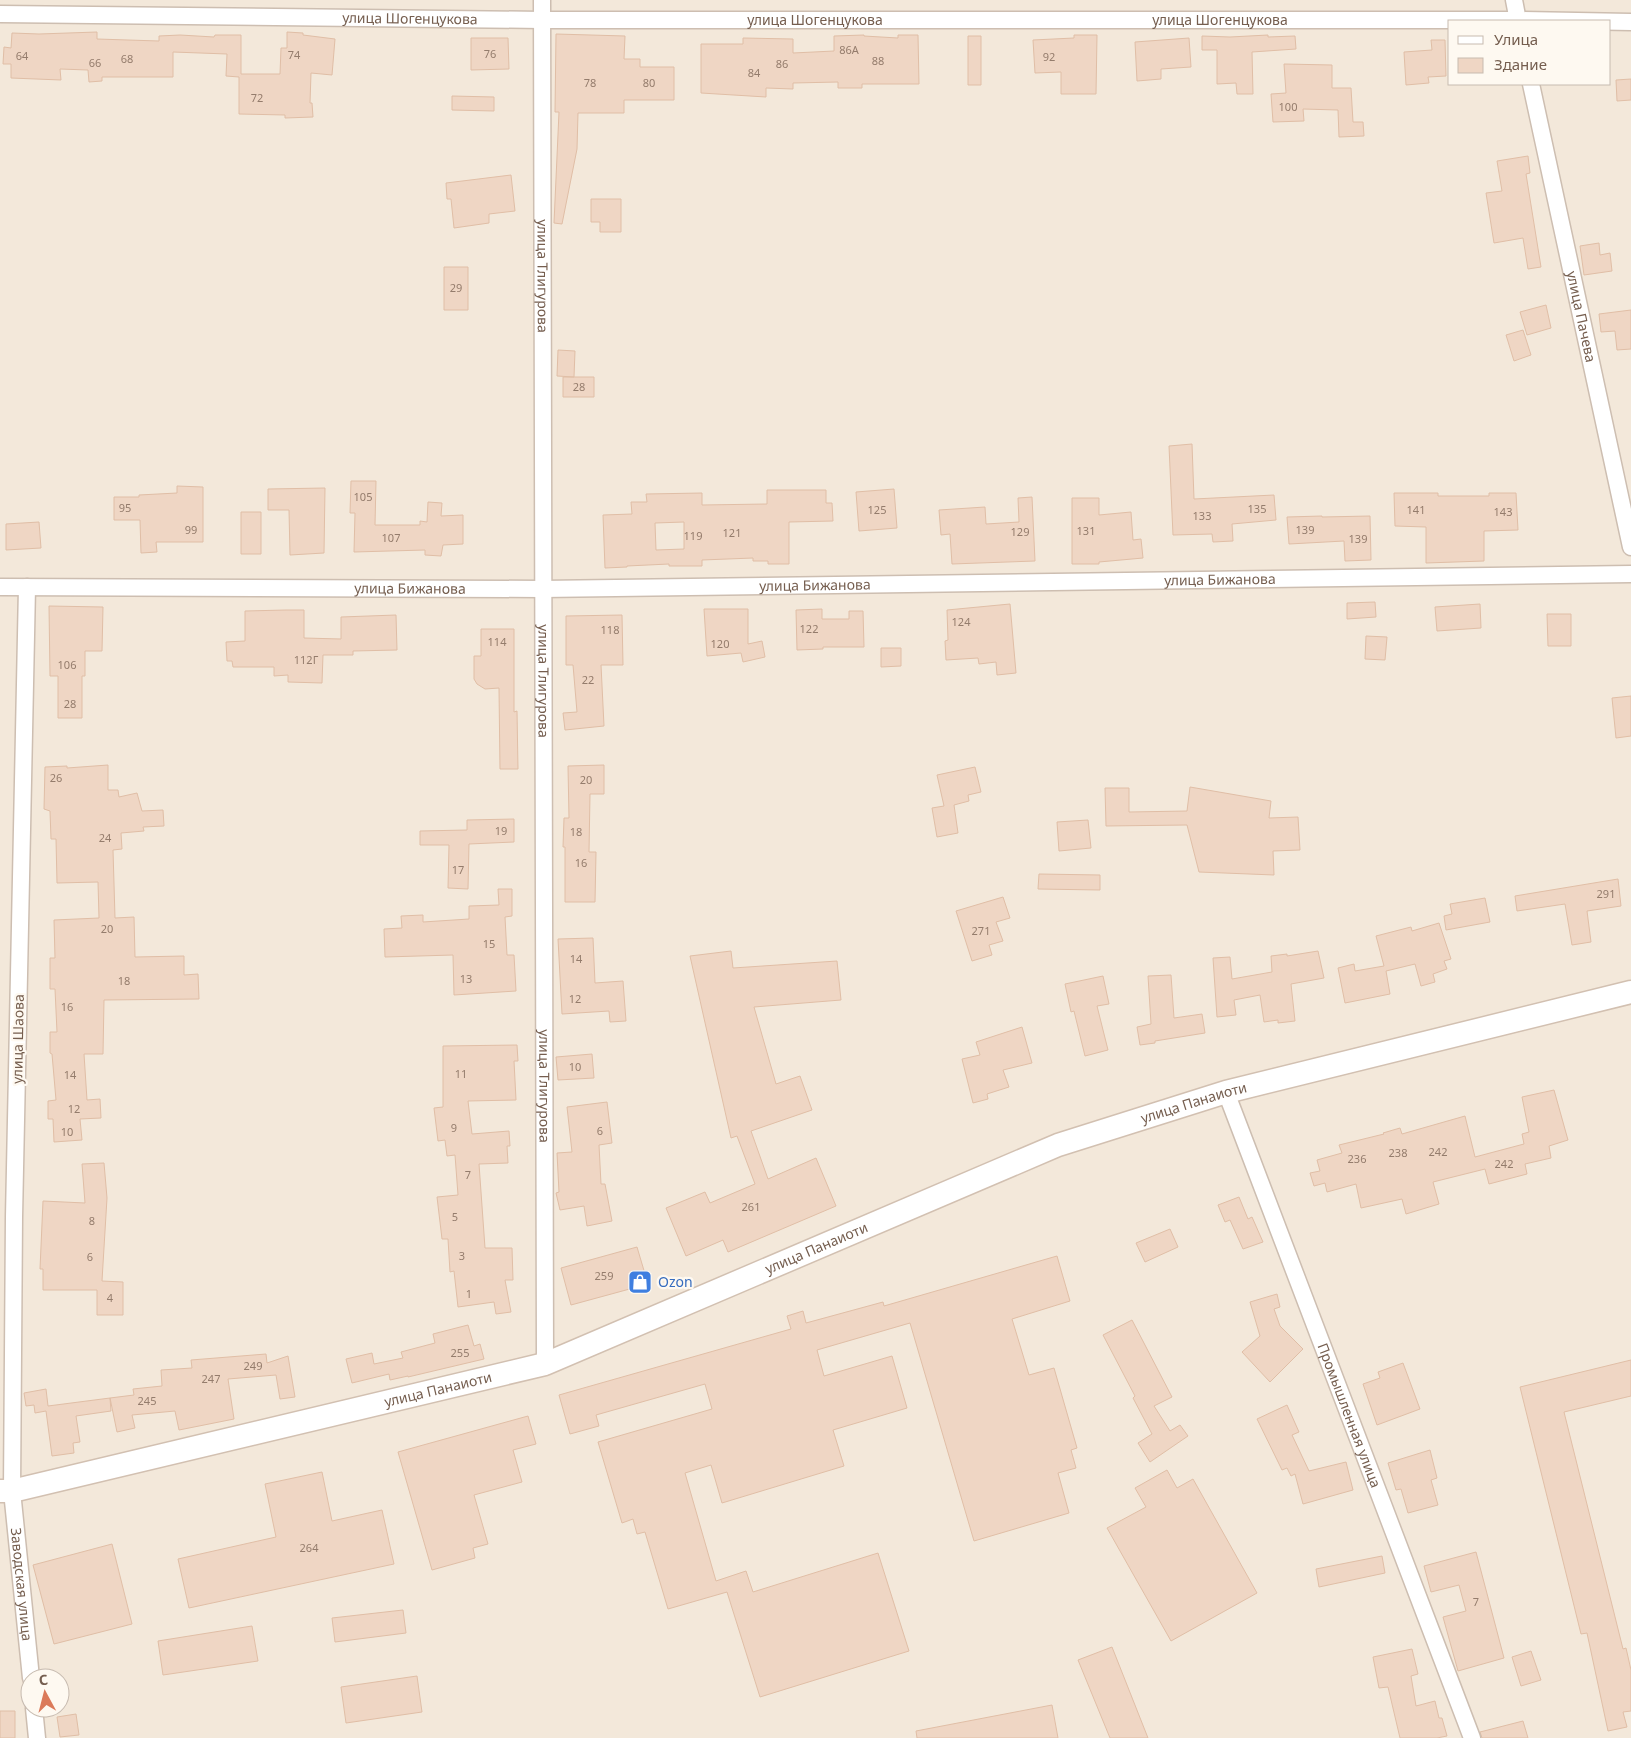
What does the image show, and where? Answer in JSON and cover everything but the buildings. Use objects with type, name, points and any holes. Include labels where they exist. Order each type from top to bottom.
[{"type":"street","name":"улица Тлигурова","points":[[542,0],[545,1364]]},
{"type":"street","points":[[1514,0],[1518,20]]},
{"type":"street","name":"улица Шогенцукова","points":[[0,14],[542,20],[1518,20]]},
{"type":"street","name":"улица Шогенцукова","points":[[1611,22],[1631,22]]},
{"type":"street","name":"улица Пачева","points":[[1531,85],[1631,547]]},
{"type":"street","name":"улица Бижанова","points":[[0,587],[542,589],[1631,574]]},
{"type":"street","name":"улица Шаова","points":[[6,1491],[7,1217],[27,587]]},
{"type":"street","name":"улица Панаиоти","points":[[6,1491],[545,1364],[1058,1145],[1226,1092],[1631,992]]},
{"type":"street","name":"Промышленная улица","points":[[1226,1092],[1472,1738]]},
{"type":"street","name":"Заводская улица","points":[[6,1491],[30,1668]]},
{"type":"street","points":[[35,1718],[37,1738]]},
{"type":"shaded area","points":[[0,0],[1631,0],[1631,1738],[0,1738]]},
{"type":"place","name":"Ozon","points":[[640,1282]]}]
